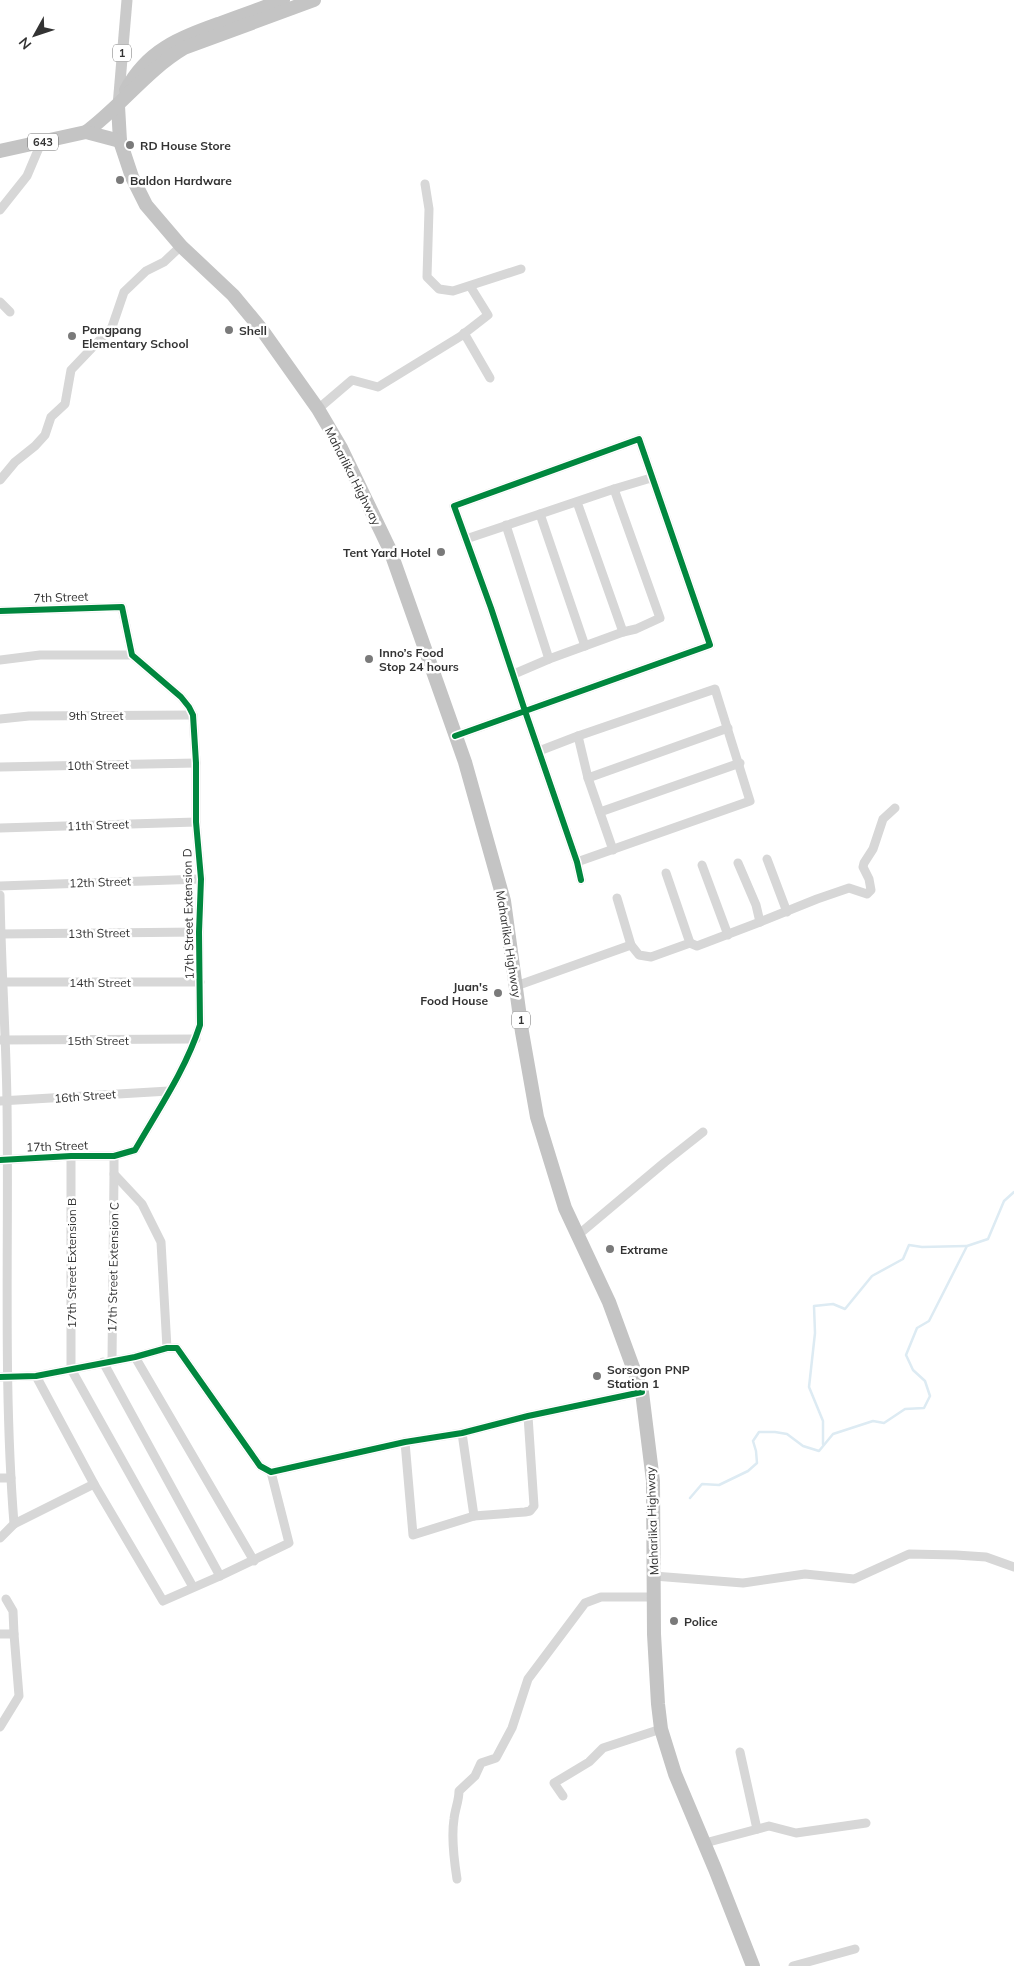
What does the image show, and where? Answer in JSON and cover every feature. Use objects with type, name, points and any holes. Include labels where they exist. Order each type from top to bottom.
[{"type":"highway","points":[[118,106],[136,73],[152,56],[179,38],[283,0]]},
{"type":"highway","points":[[118,106],[160,64],[184,48],[314,0]]},
{"type":"highway","name":"643","points":[[0,151],[86,132],[118,106]]},
{"type":"highway","name":"Maharlika Highway","points":[[118,106],[120,140],[132,177],[146,205],[181,246],[233,294],[281,355],[318,409],[341,448],[390,550],[465,762],[504,901],[537,1117],[565,1208],[609,1302],[642,1392],[653,1481],[656,1663],[661,1729],[675,1774],[705,1843],[753,1966]]},
{"type":"highway","name":"643","points":[[86,132],[120,140]]},
{"type":"main road","name":"1","points":[[118,106],[127,0]]},
{"type":"street","points":[[0,210],[27,176],[41,143]]},
{"type":"street","points":[[424,184],[429,209],[427,277],[439,290],[453,291],[521,268]]},
{"type":"street","points":[[0,480],[15,462],[36,446],[45,435],[52,417],[66,404],[71,370],[112,327],[124,292],[146,271],[164,262],[181,246]]},
{"type":"street","points":[[318,409],[352,380],[378,387],[464,333],[488,315],[470,286]]},
{"type":"street","points":[[0,302],[10,312]]},
{"type":"street","points":[[464,333],[490,378]]},
{"type":"street","points":[[455,736],[525,711],[710,646],[639,439],[454,506],[514,674],[525,711],[582,880]]},
{"type":"street","points":[[466,539],[652,478]]},
{"type":"street","points":[[514,674],[549,659],[636,629],[660,618],[614,489]]},
{"type":"street","points":[[577,502],[623,632]]},
{"type":"street","points":[[540,514],[585,646]]},
{"type":"street","points":[[506,525],[549,659]]},
{"type":"street","name":"7th Street","points":[[0,610],[122,607],[132,655]]},
{"type":"street","points":[[0,660],[40,655],[132,655],[181,696],[190,706],[193,715]]},
{"type":"street","points":[[539,752],[578,736],[715,689],[740,763],[750,801],[577,862]]},
{"type":"street","name":"9th Street","points":[[0,719],[29,716],[193,715]]},
{"type":"street","name":"17th Street Extension D","points":[[114,1156],[135,1150],[169,1091],[196,1039],[200,1025],[199,932],[201,879],[196,822],[196,763],[193,715]]},
{"type":"street","points":[[588,778],[728,728]]},
{"type":"street","points":[[578,736],[588,778],[613,850]]},
{"type":"street","name":"10th Street","points":[[0,767],[196,763]]},
{"type":"street","points":[[600,812],[740,763]]},
{"type":"street","points":[[617,898],[631,945],[639,955],[651,958],[690,943],[697,946],[849,888],[867,894],[870,890],[869,879],[863,867],[864,863],[873,849],[883,819],[896,808]]},
{"type":"street","name":"11th Street","points":[[0,828],[196,822]]},
{"type":"street","points":[[767,859],[787,912]]},
{"type":"street","points":[[738,863],[756,905],[760,922]]},
{"type":"street","points":[[702,865],[728,935]]},
{"type":"street","points":[[666,873],[690,943]]},
{"type":"street","name":"12th Street","points":[[0,886],[201,879]]},
{"type":"street","points":[[0,895],[4,1101],[4,1411],[10,1445],[10,1478],[14,1524]]},
{"type":"street","name":"13th Street","points":[[0,934],[199,932]]},
{"type":"street","points":[[516,986],[631,945]]},
{"type":"street","name":"14th Street","points":[[1,982],[200,982]]},
{"type":"street","name":"15th Street","points":[[2,1040],[196,1039]]},
{"type":"street","name":"16th Street","points":[[4,1101],[169,1091]]},
{"type":"street","points":[[578,1235],[703,1132]]},
{"type":"street","name":"17th Street","points":[[4,1160],[71,1156],[114,1156]]},
{"type":"street","name":"17th Street Extension B","points":[[71,1156],[71,1369]]},
{"type":"street","name":"17th Street Extension C","points":[[112,1361],[114,1156]]},
{"type":"street","points":[[114,1174],[142,1204],[161,1242],[167,1348]]},
{"type":"street","points":[[4,1377],[36,1376],[135,1357],[167,1348],[177,1348],[260,1466],[271,1472],[405,1442],[462,1433],[528,1416],[642,1392]]},
{"type":"street","points":[[135,1357],[254,1561]]},
{"type":"street","points":[[103,1362],[220,1576]]},
{"type":"street","points":[[71,1369],[193,1587]]},
{"type":"street","points":[[36,1376],[94,1484],[163,1601],[254,1561],[289,1543],[271,1472]]},
{"type":"street","points":[[405,1442],[413,1535],[474,1516],[525,1512],[534,1506],[528,1416]]},
{"type":"street","points":[[462,1433],[474,1516]]},
{"type":"street","points":[[0,1445],[10,1445]]},
{"type":"street","points":[[0,1478],[10,1478]]},
{"type":"street","points":[[0,1538],[14,1524],[94,1484]]},
{"type":"street","points":[[654,1576],[743,1583],[805,1574],[854,1579],[909,1554],[986,1557],[1014,1567]]},
{"type":"street","points":[[456,1879],[453,1848],[454,1819],[459,1791],[475,1776],[481,1763],[496,1758],[512,1728],[528,1679],[585,1603],[601,1597],[654,1597]]},
{"type":"street","points":[[0,1728],[19,1696],[12,1611],[2,1598]]},
{"type":"street","points":[[0,1634],[14,1634]]},
{"type":"street","points":[[563,1796],[554,1783],[589,1762],[603,1748],[661,1729]]},
{"type":"street","points":[[740,1752],[757,1828]]},
{"type":"street","points":[[705,1843],[769,1826],[796,1832],[866,1823]]},
{"type":"street","points":[[793,1966],[855,1949]]},
{"type":"waterway","points":[[690,1498],[702,1484],[719,1485],[748,1471],[757,1463],[753,1441],[759,1432],[787,1434],[803,1446],[819,1451],[833,1434],[873,1421],[884,1423],[905,1409],[924,1408],[930,1396],[925,1381],[913,1370],[906,1355],[917,1328],[929,1321],[967,1246],[988,1239],[1004,1201],[1014,1192]]},
{"type":"waterway","points":[[823,1444],[823,1421],[809,1387],[815,1333],[814,1306],[833,1304],[845,1309],[872,1276],[903,1259],[909,1245],[922,1247],[966,1246]]},
{"type":"cycle path","points":[[455,736],[710,645],[639,439],[454,506],[491,608],[525,711],[577,862],[581,880]]},
{"type":"cycle path","points":[[0,611],[122,607],[132,655],[181,697],[193,715],[196,763],[196,822],[201,879],[199,932],[200,1025],[179,1073],[135,1150],[114,1156],[71,1156],[0,1160]]},
{"type":"cycle path","points":[[0,1377],[36,1376],[135,1357],[167,1348],[177,1348],[260,1466],[271,1472],[405,1442],[462,1433],[528,1416],[642,1392]]},
{"type":"place","name":"RD House Store","points":[[130,145]]},
{"type":"place","name":"Baldon Hardware","points":[[120,180]]},
{"type":"place","name":"Shell","points":[[229,330]]},
{"type":"place","name":"Pangpang Elementary School","points":[[72,336]]},
{"type":"place","name":"Tent Yard Hotel","points":[[441,552]]},
{"type":"place","name":"Inno’s Food Stop 24 hours","points":[[369,659]]},
{"type":"place","name":"Juan's Food House","points":[[498,993]]},
{"type":"place","name":"Extrame","points":[[610,1249]]},
{"type":"place","name":"Sorsogon PNP Station 1","points":[[597,1376]]},
{"type":"place","name":"Police","points":[[674,1621]]}]
